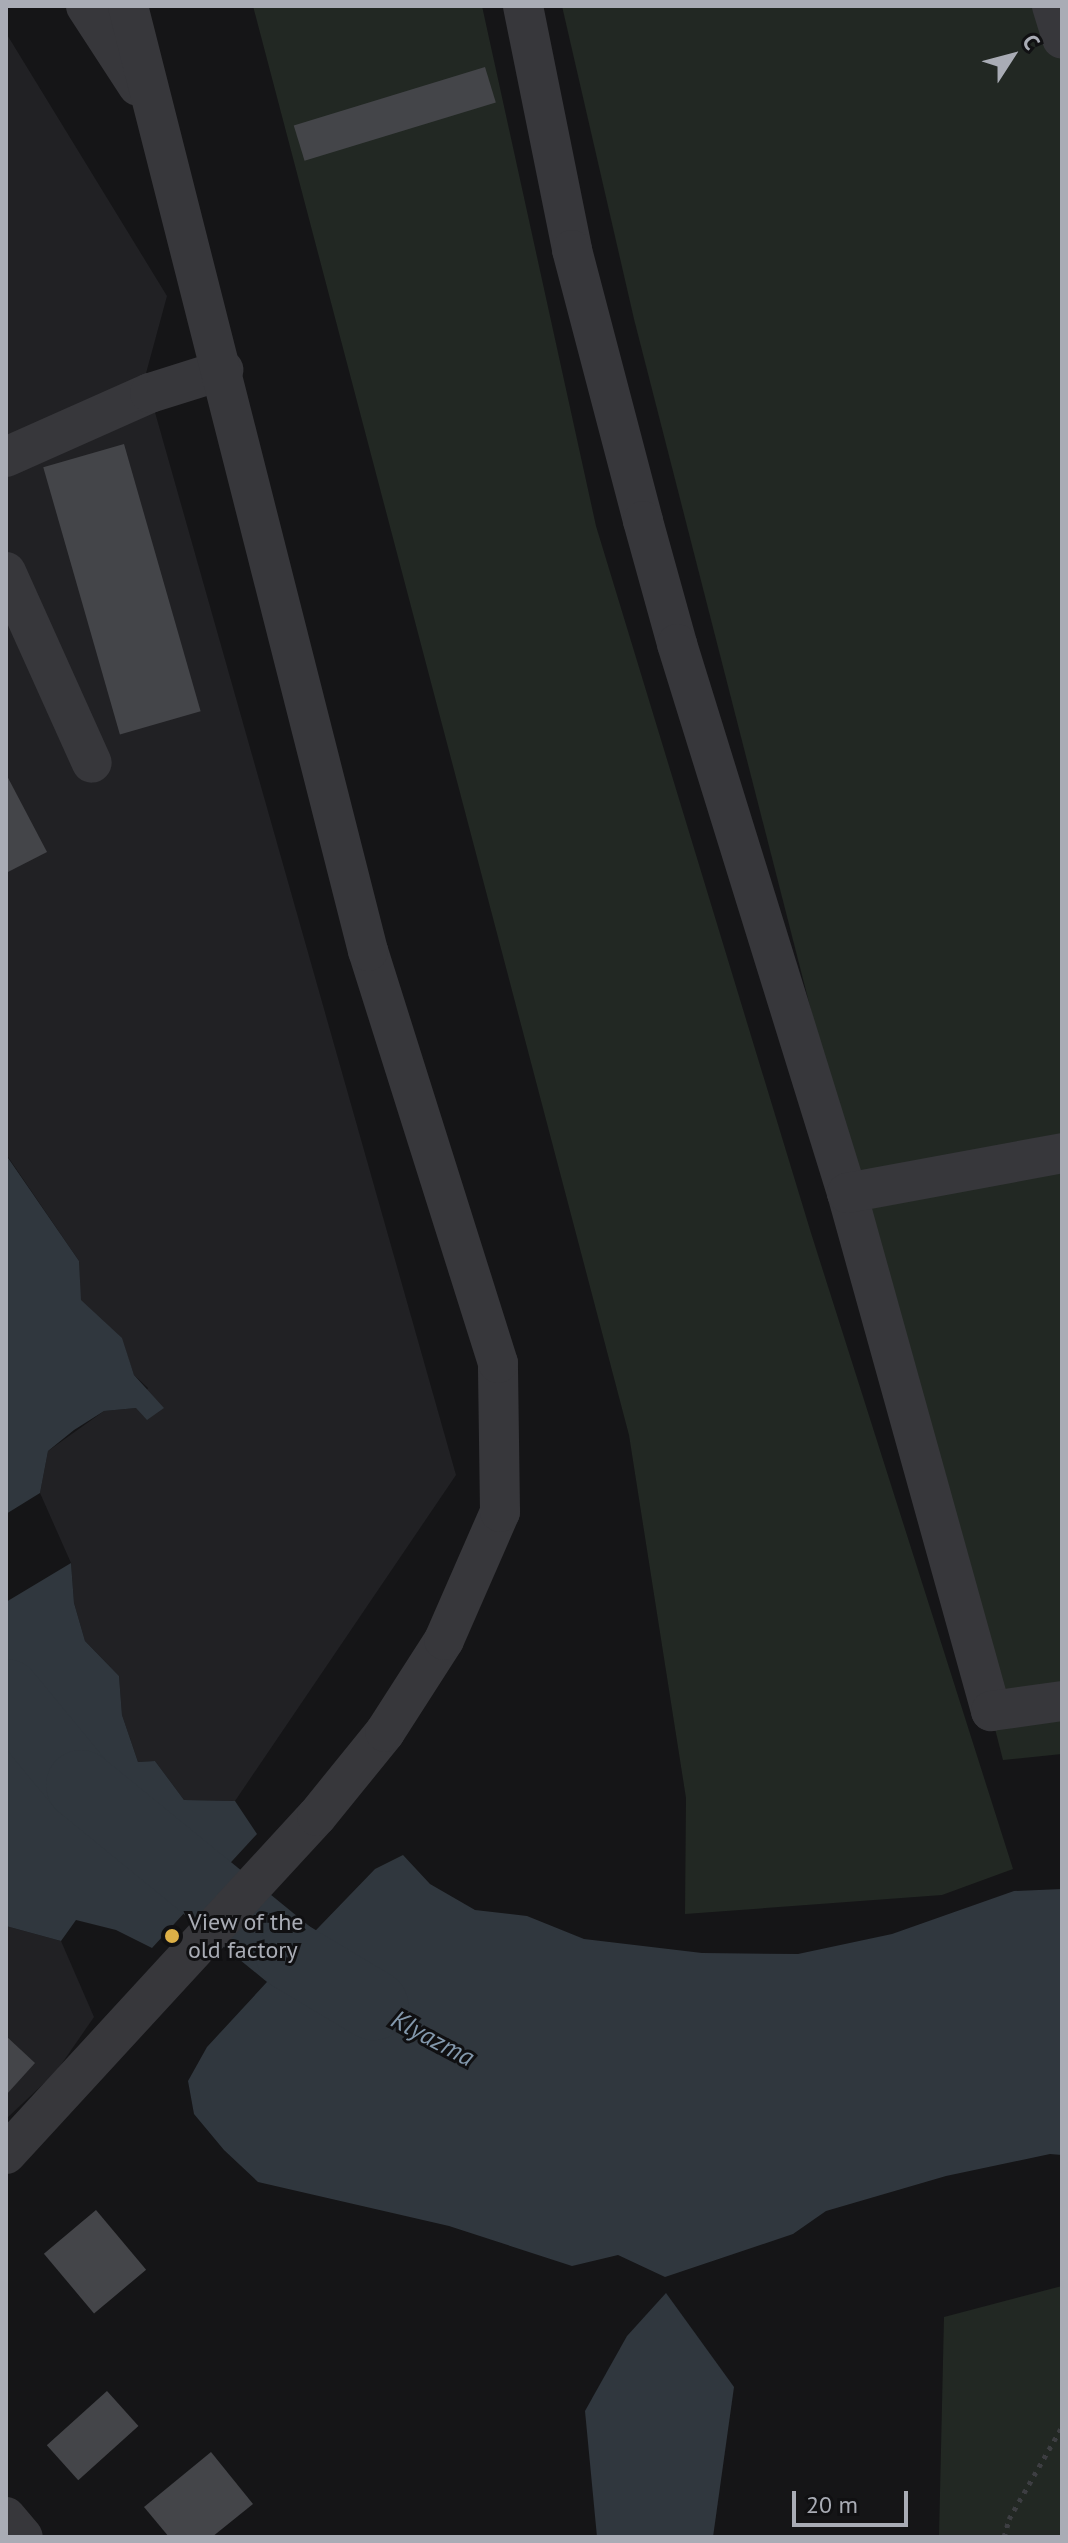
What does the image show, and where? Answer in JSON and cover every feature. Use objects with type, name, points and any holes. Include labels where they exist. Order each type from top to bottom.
[{"type":"street","points":[[86,6],[157,115]]},
{"type":"street","points":[[6,2154],[88,2048],[156,1992],[317,1816],[385,1732],[444,1640],[500,1512],[498,1363],[368,951],[223,370],[128,6]]},
{"type":"street","points":[[523,6],[572,250],[643,521],[677,644],[847,1193],[991,1711],[1062,1701]]},
{"type":"street","points":[[1052,6],[1062,39]]},
{"type":"street","points":[[6,457],[150,393],[223,370]]},
{"type":"street","points":[[6,572],[92,763]]},
{"type":"street","points":[[847,1193],[1062,1153]]},
{"type":"street","points":[[6,2517],[23,2537]]},
{"type":"path","points":[[1004,2537],[1009,2519],[1062,2427]]},
{"type":"shaded area","points":[[253,6],[482,6],[596,526],[811,1233],[1013,1869],[942,1895],[685,1914],[686,1798],[629,1435]]},
{"type":"shaded area","points":[[562,6],[1062,6],[1062,1754],[1003,1760],[634,319]]},
{"type":"shaded area","points":[[6,33],[167,296],[145,377],[456,1475],[235,1801],[184,1800],[155,1761],[138,1762],[122,1715],[119,1676],[85,1641],[74,1603],[71,1563],[40,1493],[48,1451],[104,1411],[136,1408],[148,1388],[134,1375],[121,1338],[80,1300],[79,1261],[6,1154]]},
{"type":"shaded area","points":[[6,1926],[61,1941],[94,2017],[56,2072],[6,2119]]},
{"type":"shaded area","points":[[1062,2286],[1062,2537],[939,2537],[944,2317]]},
{"type":"water","points":[[6,1155],[79,1261],[81,1300],[122,1338],[134,1375],[164,1408],[147,1420],[136,1408],[104,1411],[74,1430],[48,1451],[40,1493],[6,1514]]},
{"type":"water","points":[[71,1563],[74,1603],[85,1641],[119,1676],[122,1715],[138,1762],[155,1761],[184,1800],[235,1801],[257,1834],[152,1948],[116,1930],[76,1920],[61,1941],[6,1926],[6,1602]]},
{"type":"water","points":[[403,1855],[430,1884],[475,1910],[527,1916],[584,1939],[702,1953],[798,1954],[892,1934],[1014,1891],[1062,1889],[1062,2155],[1050,2154],[946,2176],[826,2211],[793,2234],[665,2277],[618,2255],[572,2266],[449,2226],[258,2182],[224,2150],[194,2114],[188,2081],[207,2047],[291,1956],[375,1869]]},
{"type":"water","points":[[666,2293],[734,2387],[713,2537],[597,2537],[585,2411],[627,2336]]},
{"type":"building","points":[[485,67],[496,102],[305,161],[294,125]]},
{"type":"building","points":[[124,444],[201,711],[120,734],[43,467]]},
{"type":"building","points":[[6,774],[47,852],[6,873]]},
{"type":"building","points":[[6,2036],[35,2063],[6,2095]]},
{"type":"building","points":[[96,2210],[146,2270],[94,2313],[44,2254]]},
{"type":"building","points":[[107,2391],[138,2426],[78,2480],[47,2445]]},
{"type":"building","points":[[211,2452],[253,2504],[212,2537],[169,2537],[144,2507]]},
{"type":"waterway","name":"Klyazma","points":[[6,1694],[81,1785],[291,1956],[373,2005]]},
{"type":"place","name":"View of the old factory","points":[[172,1936]]}]
